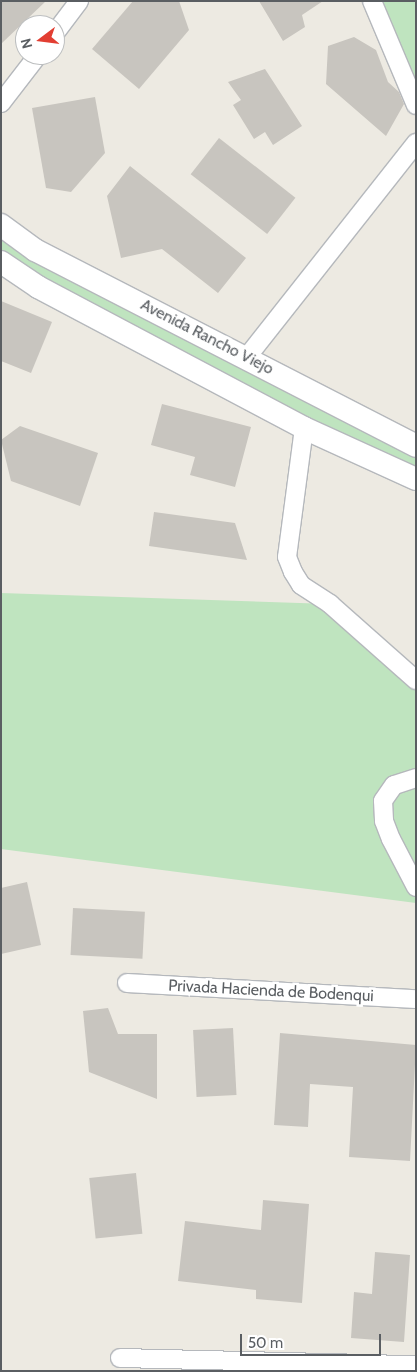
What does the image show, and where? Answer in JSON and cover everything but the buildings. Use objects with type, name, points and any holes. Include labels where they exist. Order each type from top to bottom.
[{"type":"street","points":[[65,20],[79,1]]},
{"type":"street","points":[[372,1],[416,105]]},
{"type":"street","points":[[1,104],[30,65]]},
{"type":"street","points":[[247,357],[416,143]]},
{"type":"street","name":"Avenida Rancho Viejo","points":[[1,225],[35,250],[247,357],[416,446]]},
{"type":"street","name":"Avenida Rancho Viejo","points":[[1,262],[38,287],[304,428],[416,479]]},
{"type":"street","points":[[198,372],[212,340]]},
{"type":"street","points":[[354,451],[367,421]]},
{"type":"street","points":[[304,428],[287,557],[293,572],[302,585],[330,604],[416,680]]},
{"type":"street","points":[[416,778],[394,785],[384,801],[388,830],[416,888]]},
{"type":"street","name":"Privada Hacienda de Bodenqui","points":[[127,984],[416,999]]},
{"type":"street","points":[[120,1358],[416,1365]]},
{"type":"green space","points":[[372,1],[416,1],[416,105]]},
{"type":"green space","points":[[1,225],[416,446],[416,479],[1,262]]},
{"type":"green space","points":[[1,593],[330,604],[416,680],[416,903],[1,849]]}]
